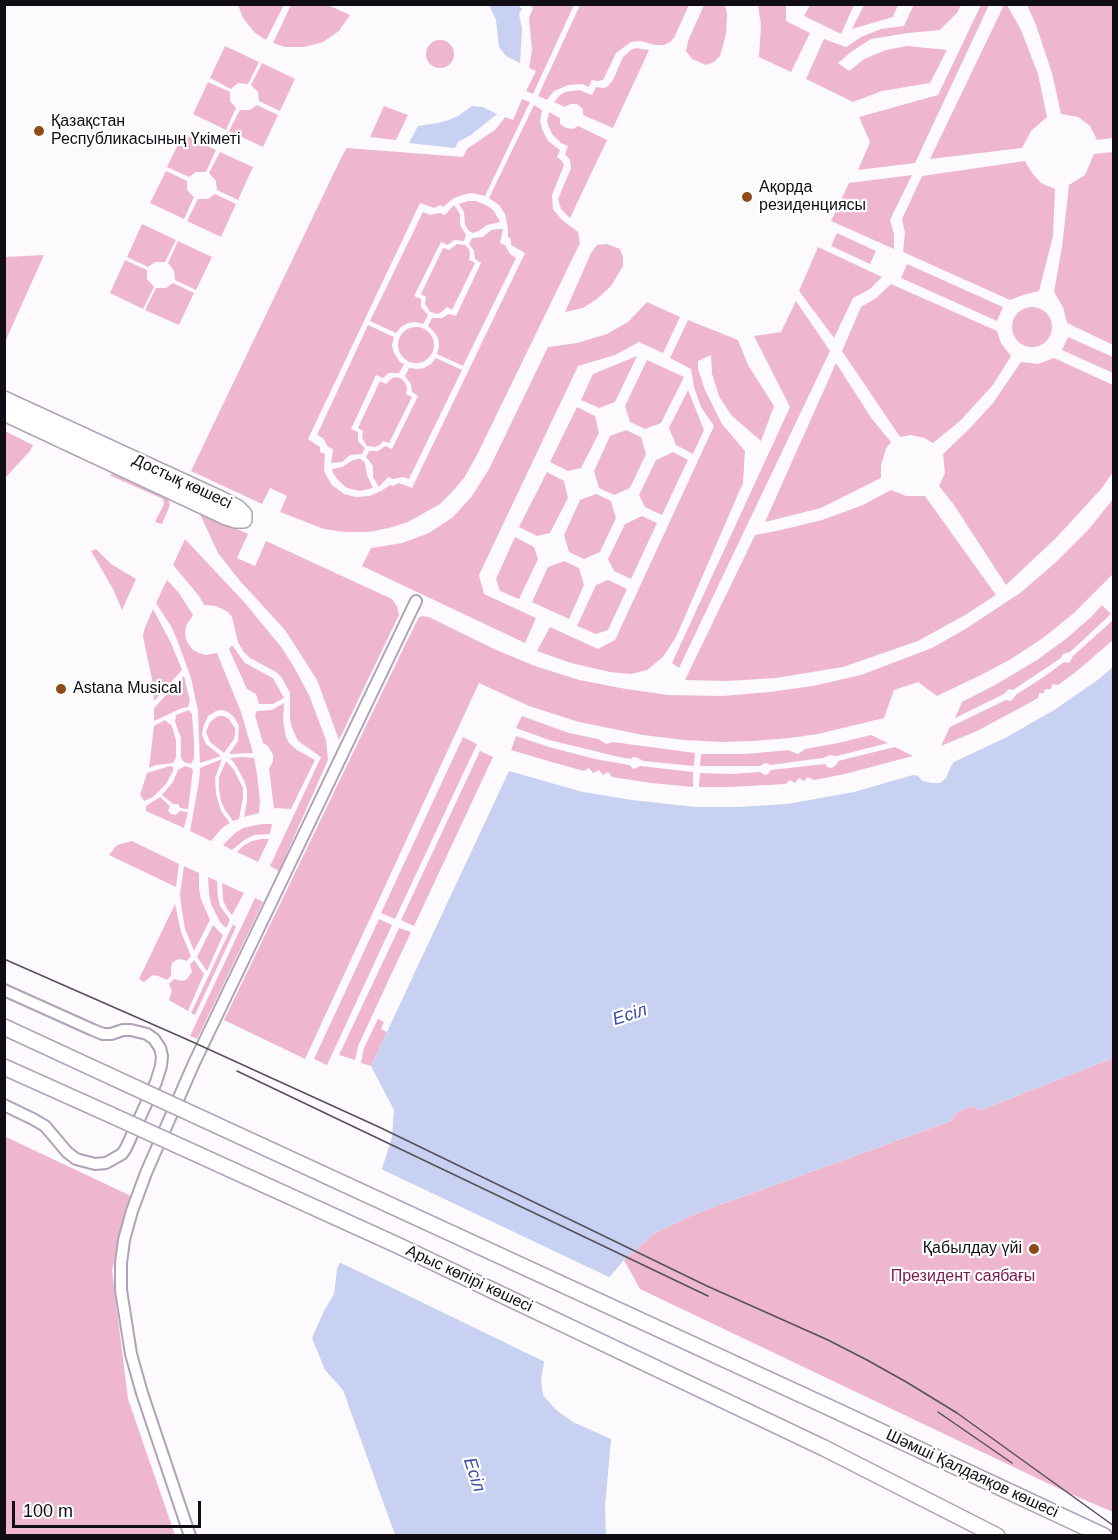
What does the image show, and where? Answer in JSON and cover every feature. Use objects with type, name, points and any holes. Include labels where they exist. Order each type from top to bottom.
[{"type":"main road","name":"Достық көшесі","points":[[4,399],[221,499],[238,508],[244,514],[244,520],[226,517],[4,413]]},
{"type":"main road","name":"Арыс көпірі көшесі","points":[[4,1027],[839,1413]]},
{"type":"main road","name":"Арыс көпірі көшесі","points":[[4,1067],[397,1245],[824,1448],[997,1536]]},
{"type":"main road","name":"Шәмші Қалдаяқов көшесі","points":[[839,1413],[1104,1536]]},
{"type":"street","points":[[190,1536],[142,1394],[131,1354],[121,1290],[124,1240],[146,1173],[194,1063],[416,601]]},
{"type":"street","points":[[4,990],[104,1034],[131,1030],[147,1034],[154,1039],[162,1056],[156,1083],[126,1148],[122,1154],[106,1163],[95,1164],[76,1159],[45,1126],[4,1105]]},
{"type":"green space","points":[[810,4],[854,5],[841,34],[804,16]]},
{"type":"green space","points":[[864,4],[898,5],[893,17],[852,29]]},
{"type":"green space","points":[[914,4],[961,5],[957,13],[940,30],[871,39],[838,63],[849,71],[864,59],[886,50],[907,46],[947,50],[930,83],[882,91],[853,102],[806,79],[824,39],[846,47],[861,37],[881,29],[904,26]]},
{"type":"green space","points":[[238,5],[284,5],[266,40],[255,33],[243,18]]},
{"type":"green space","points":[[291,5],[328,5],[350,15],[339,31],[323,42],[304,47],[285,47],[273,43]]},
{"type":"green space","points":[[530,5],[574,5],[533,94],[526,91],[536,71],[529,68],[532,50],[529,18],[533,8]]},
{"type":"green space","points":[[580,5],[689,5],[670,42],[655,45],[640,41],[631,42],[616,53],[603,80],[592,80],[589,87],[582,84],[568,85],[554,91],[547,100],[538,96]]},
{"type":"green space","points":[[704,5],[725,5],[727,14],[726,34],[720,56],[714,62],[706,65],[692,59],[686,51]]},
{"type":"green space","points":[[758,5],[786,5],[786,21],[810,33],[791,72],[759,57],[761,25]]},
{"type":"green space","points":[[981,5],[989,5],[915,163],[858,170],[870,142],[859,117],[938,95]]},
{"type":"green space","points":[[1004,5],[1007,5],[1021,30],[1038,74],[1047,117],[1031,131],[1022,148],[930,159]]},
{"type":"green space","points":[[1027,5],[1113,5],[1113,138],[1097,140],[1090,126],[1078,117],[1061,114],[1052,73]]},
{"type":"green space","points":[[440,40],[450,44],[454,54],[450,64],[440,68],[430,64],[426,54],[430,44]]},
{"type":"green space","points":[[225,46],[259,62],[248,84],[238,83],[231,89],[210,78]]},
{"type":"green space","points":[[636,48],[649,50],[613,128],[583,115],[583,109],[577,104],[565,107],[554,102],[565,92],[579,90],[592,95],[596,87],[608,86],[623,57]]},
{"type":"green space","points":[[262,63],[295,79],[280,111],[259,101],[258,92],[251,85]]},
{"type":"green space","points":[[208,82],[230,92],[230,101],[236,108],[226,130],[193,114]]},
{"type":"green space","points":[[522,99],[530,102],[485,196],[466,194],[454,198],[443,207],[440,205],[434,208],[420,203],[308,439],[320,447],[320,452],[325,454],[324,470],[327,477],[332,485],[344,494],[356,497],[369,496],[399,483],[412,488],[525,253],[511,245],[505,214],[499,205],[489,198],[534,105],[542,110],[540,121],[542,129],[548,141],[560,150],[557,157],[564,165],[552,195],[553,209],[562,220],[578,232],[580,243],[477,455],[464,478],[452,492],[440,504],[408,522],[369,532],[345,532],[324,529],[280,512],[287,496],[270,488],[262,504],[191,471],[347,148],[463,157],[467,149],[496,129],[505,117],[513,120]]},
{"type":"green space","points":[[257,105],[278,115],[263,147],[229,131],[240,110],[250,110]]},
{"type":"green space","points":[[384,106],[408,115],[396,140],[370,137]]},
{"type":"green space","points":[[549,112],[560,118],[560,124],[566,128],[573,129],[578,126],[607,140],[570,218],[561,209],[558,199],[571,168],[570,160],[565,154],[568,146],[552,134],[547,122]]},
{"type":"green space","points":[[183,134],[216,150],[206,172],[196,172],[189,177],[167,167]]},
{"type":"green space","points":[[220,152],[253,167],[238,200],[217,190],[216,181],[209,173]]},
{"type":"green space","points":[[1114,152],[1113,345],[1067,323],[1063,307],[1054,292],[1069,185],[1085,175],[1094,154]]},
{"type":"green space","points":[[1025,161],[1041,183],[1055,189],[1053,236],[1039,291],[1010,300],[903,252],[905,233],[902,219],[922,176]]},
{"type":"green space","points":[[166,171],[187,181],[187,190],[194,197],[184,219],[150,203]]},
{"type":"green space","points":[[912,175],[890,220],[894,234],[894,249],[831,221],[849,183]]},
{"type":"green space","points":[[215,194],[236,204],[221,237],[187,221],[198,199],[208,199]]},
{"type":"green space","points":[[476,201],[488,206],[500,222],[487,225],[473,233],[469,231],[465,225],[464,212],[459,204]]},
{"type":"green space","points":[[454,205],[460,214],[460,225],[466,235],[464,241],[454,240],[448,245],[441,242],[414,296],[421,299],[421,307],[428,315],[423,324],[408,323],[396,333],[370,321],[423,212],[430,215],[440,213],[445,215]]},
{"type":"green space","points":[[142,224],[176,240],[165,262],[155,262],[148,267],[127,257]]},
{"type":"green space","points":[[503,229],[500,243],[505,245],[510,254],[516,258],[463,366],[437,354],[438,338],[428,326],[432,318],[442,318],[449,314],[456,316],[481,263],[475,259],[474,251],[469,244],[472,238],[483,237],[491,230]]},
{"type":"green space","points":[[837,233],[876,251],[870,264],[831,246]]},
{"type":"green space","points":[[178,241],[212,257],[196,290],[175,280],[174,271],[168,263]]},
{"type":"green space","points":[[457,244],[465,245],[469,249],[469,260],[475,263],[452,310],[447,307],[438,314],[430,312],[425,304],[426,297],[421,294],[443,248],[449,250]]},
{"type":"green space","points":[[607,244],[620,249],[623,257],[623,266],[611,286],[583,308],[565,312],[591,253],[597,245]]},
{"type":"green space","points":[[818,247],[882,277],[870,289],[853,298],[834,338],[799,291]]},
{"type":"green space","points":[[44,255],[5,342],[5,257]]},
{"type":"green space","points":[[125,260],[147,270],[147,279],[154,287],[143,309],[110,293]]},
{"type":"green space","points":[[907,264],[1003,307],[997,321],[901,278]]},
{"type":"green space","points":[[173,283],[194,293],[179,325],[145,310],[156,288],[166,288]]},
{"type":"green space","points":[[891,284],[997,331],[1001,343],[1011,356],[993,385],[960,421],[933,443],[911,435],[900,437],[842,351],[861,307],[876,298]]},
{"type":"green space","points":[[796,301],[830,351],[679,668],[672,663],[790,407],[754,336],[781,332]]},
{"type":"green space","points":[[647,302],[680,317],[663,353],[639,342],[615,355],[578,366],[479,575],[484,594],[536,618],[525,643],[362,566],[371,548],[402,543],[429,533],[453,517],[472,496],[489,469],[548,347],[577,343],[607,334],[628,322]]},
{"type":"green space","points":[[1032,307],[1046,313],[1052,327],[1046,341],[1032,347],[1018,341],[1012,327],[1018,313]]},
{"type":"green space","points":[[688,320],[738,340],[748,365],[774,406],[761,441],[731,415],[719,396],[712,374],[711,355],[698,361],[698,369],[705,390],[722,424],[745,451],[743,483],[676,637],[663,657],[647,670],[631,674],[610,672],[571,663],[537,651],[550,627],[598,649],[615,640],[714,426],[701,407],[691,369],[670,358]]},
{"type":"green space","points":[[368,325],[394,337],[392,345],[394,353],[404,364],[399,373],[389,373],[383,378],[376,375],[351,429],[358,432],[358,441],[365,448],[362,454],[350,455],[342,462],[331,463],[333,449],[317,435]]},
{"type":"green space","points":[[416,327],[429,332],[434,345],[429,358],[416,363],[403,358],[398,345],[403,332]]},
{"type":"green space","points":[[1068,337],[1113,357],[1113,373],[1062,350]]},
{"type":"green space","points":[[637,356],[615,402],[599,408],[581,400],[593,374]]},
{"type":"green space","points":[[436,358],[462,370],[409,479],[388,477],[379,487],[373,477],[373,466],[366,457],[369,451],[378,451],[385,446],[392,449],[418,396],[412,392],[411,384],[405,376],[409,368],[424,368]]},
{"type":"green space","points":[[1054,358],[1113,385],[1113,472],[1102,488],[1057,537],[1006,585],[939,486],[945,473],[943,454],[993,403],[1021,362],[1038,364]]},
{"type":"green space","points":[[647,360],[684,377],[661,423],[645,429],[630,422],[625,406]]},
{"type":"green space","points":[[836,363],[872,419],[891,442],[881,465],[881,478],[821,508],[765,522]]},
{"type":"green space","points":[[397,377],[405,383],[406,394],[412,397],[389,443],[383,441],[375,447],[367,446],[362,438],[363,431],[358,428],[380,381],[386,384],[392,378]]},
{"type":"green space","points":[[688,390],[704,430],[693,454],[676,445],[669,428]]},
{"type":"green space","points":[[577,407],[595,416],[599,433],[581,468],[568,471],[550,462]]},
{"type":"green space","points":[[626,430],[641,437],[646,454],[630,488],[614,495],[599,488],[594,471],[610,436]]},
{"type":"green space","points":[[5,431],[33,445],[5,478]]},
{"type":"green space","points":[[673,452],[688,460],[662,515],[645,507],[639,495],[656,460]]},
{"type":"green space","points":[[357,459],[365,463],[373,488],[360,491],[347,488],[333,473],[332,469],[342,467]]},
{"type":"green space","points":[[547,472],[564,481],[568,498],[550,533],[537,536],[519,527]]},
{"type":"green space","points":[[118,473],[167,495],[170,505],[162,524],[155,522],[164,504],[163,499],[109,475]]},
{"type":"green space","points":[[891,490],[906,496],[925,496],[996,595],[918,641],[843,667],[776,678],[727,681],[685,680],[755,535],[822,520],[863,505]]},
{"type":"green space","points":[[596,494],[611,501],[616,518],[600,552],[584,559],[569,552],[564,535],[580,500]]},
{"type":"green space","points":[[1113,499],[1113,574],[1074,613],[1043,638],[1011,659],[937,696],[918,682],[894,690],[884,718],[818,734],[790,738],[721,742],[684,740],[643,735],[579,722],[529,706],[479,683],[305,1059],[224,1020],[419,617],[429,617],[535,666],[579,680],[626,689],[668,695],[723,696],[813,686],[861,675],[932,648],[967,628],[1020,593],[1055,563],[1089,529]]},
{"type":"green space","points":[[198,510],[248,534],[237,558],[255,566],[266,541],[392,599],[397,606],[399,615],[339,740],[317,680],[285,630],[218,553]]},
{"type":"green space","points":[[642,516],[657,523],[631,579],[614,571],[608,559],[625,524]]},
{"type":"green space","points":[[515,537],[534,547],[538,559],[519,599],[500,591],[496,579]]},
{"type":"green space","points":[[185,539],[245,603],[282,648],[309,695],[326,740],[328,760],[279,871],[270,866],[321,757],[298,741],[290,719],[290,693],[282,678],[243,651],[238,642],[232,617],[228,612],[216,606],[204,605],[173,565]]},
{"type":"green space","points":[[96,549],[111,564],[136,579],[122,610],[113,589],[91,551]]},
{"type":"green space","points":[[564,561],[579,568],[584,585],[569,619],[532,602],[548,567]]},
{"type":"green space","points":[[167,580],[179,593],[193,615],[186,626],[187,642],[193,650],[199,653],[206,655],[217,653],[241,712],[253,753],[229,754],[238,741],[239,726],[228,712],[216,711],[208,716],[202,735],[206,744],[221,756],[200,763],[198,711],[191,678],[172,628],[156,603]]},
{"type":"green space","points":[[608,580],[627,589],[608,630],[596,634],[577,626],[596,585]]},
{"type":"green space","points":[[1102,605],[1111,614],[1070,652],[1063,654],[1061,658],[1013,690],[1009,689],[1004,694],[955,718],[962,702],[1037,660],[1067,638]]},
{"type":"green space","points":[[153,609],[182,670],[154,701],[143,637]]},
{"type":"green space","points":[[1113,620],[1113,640],[1058,685],[1052,684],[1051,689],[1045,689],[1044,693],[1039,693],[1038,698],[977,731],[941,746],[950,727],[1006,700],[1011,701],[1017,694],[1064,662],[1069,663],[1073,656]]},
{"type":"green space","points":[[232,645],[245,663],[273,678],[284,698],[273,704],[259,704],[256,694],[247,689],[229,649]]},
{"type":"green space","points":[[184,676],[190,701],[188,707],[154,721],[154,708]]},
{"type":"green space","points":[[284,703],[283,720],[289,743],[315,760],[291,809],[274,808],[269,769],[273,755],[268,746],[263,743],[255,715],[257,711],[272,710]]},
{"type":"green space","points":[[189,710],[192,714],[194,741],[194,758],[191,764],[184,762],[181,758],[181,738],[175,722],[176,715]]},
{"type":"green space","points":[[218,716],[228,718],[235,728],[234,739],[224,753],[210,742],[206,732],[210,722]]},
{"type":"green space","points":[[522,716],[569,733],[598,739],[606,744],[613,742],[695,753],[694,766],[619,757],[549,740],[516,728]]},
{"type":"green space","points":[[165,720],[171,724],[176,740],[176,758],[173,763],[149,768],[154,726]]},
{"type":"green space","points":[[871,735],[888,743],[837,756],[830,755],[771,765],[765,763],[760,766],[700,766],[701,754],[746,754],[788,750],[798,754],[805,749]]},
{"type":"green space","points":[[516,736],[595,759],[629,765],[634,769],[640,766],[693,772],[693,787],[612,777],[608,772],[603,775],[599,770],[593,773],[589,768],[584,771],[548,761],[511,750]]},
{"type":"green space","points":[[463,737],[477,744],[395,919],[381,913]]},
{"type":"green space","points":[[895,747],[913,756],[814,780],[808,777],[804,781],[799,778],[795,783],[790,780],[786,784],[699,787],[700,773],[760,772],[765,775],[771,770],[825,764],[832,768],[838,761]]},
{"type":"green space","points":[[480,751],[493,757],[414,926],[401,920]]},
{"type":"green space","points":[[230,758],[254,758],[260,801],[259,813],[244,817],[247,790],[244,780]]},
{"type":"green space","points":[[222,759],[215,778],[216,794],[221,811],[230,823],[222,828],[211,841],[190,831],[200,768]]},
{"type":"green space","points":[[226,761],[234,770],[243,788],[239,819],[233,821],[221,801],[219,789],[219,777]]},
{"type":"green space","points":[[185,766],[193,770],[188,809],[180,808],[178,804],[173,804],[162,795],[173,782],[178,770]]},
{"type":"green space","points":[[173,767],[173,771],[166,784],[153,797],[144,801],[140,795],[147,773]]},
{"type":"green space","points":[[160,797],[170,806],[168,811],[171,814],[176,815],[180,811],[188,812],[184,828],[146,811],[146,806]]},
{"type":"green space","points":[[272,824],[270,834],[254,835],[232,850],[223,845],[243,828]]},
{"type":"green space","points":[[269,839],[258,862],[237,852],[252,841]]},
{"type":"green space","points":[[132,841],[179,864],[176,887],[109,855],[117,845]]},
{"type":"green space","points":[[184,866],[199,873],[201,899],[210,920],[194,951],[185,929],[180,894]]},
{"type":"green space","points":[[208,877],[217,881],[220,906],[230,920],[226,928],[220,922],[211,904]]},
{"type":"green space","points":[[222,883],[244,893],[232,915],[223,900]]},
{"type":"green space","points":[[255,898],[263,902],[197,1039],[190,1036]]},
{"type":"green space","points":[[175,904],[181,932],[191,956],[187,961],[180,959],[172,963],[171,976],[167,980],[153,975],[144,982],[139,979]]},
{"type":"green space","points":[[379,919],[392,925],[327,1065],[314,1059]]},
{"type":"green space","points":[[233,924],[236,927],[195,1015],[191,1013]]},
{"type":"green space","points":[[213,925],[223,935],[207,971],[197,957]]},
{"type":"green space","points":[[399,928],[411,932],[358,1046],[355,1060],[339,1055]]},
{"type":"green space","points":[[194,960],[204,974],[188,1011],[169,1000],[172,991],[169,984],[174,979],[182,981],[187,979],[192,972],[190,965]]},
{"type":"green space","points":[[378,1019],[384,1022],[381,1029],[387,1032],[371,1066],[361,1063],[364,1048]]},
{"type":"green space","name":"Президент саябағы","points":[[1113,1058],[1113,1512],[1066,1492],[640,1289],[624,1260],[655,1233],[695,1214],[951,1121],[957,1112],[972,1106],[981,1110]]},
{"type":"green space","points":[[4,1136],[131,1196],[112,1270],[128,1399],[175,1535],[5,1535]]},
{"type":"water","points":[[489,5],[518,5],[522,9],[519,14],[522,29],[520,63],[506,56],[499,47],[496,20]]},
{"type":"water","points":[[472,106],[483,107],[497,114],[471,135],[458,142],[455,148],[409,143],[418,126],[449,120]]},
{"type":"water","name":"Есіл","points":[[1113,667],[1113,1058],[981,1110],[972,1106],[957,1112],[951,1121],[695,1214],[655,1233],[624,1260],[555,1341],[544,1363],[541,1379],[543,1395],[555,1409],[573,1422],[611,1439],[605,1507],[606,1535],[395,1535],[343,1390],[325,1370],[312,1338],[334,1294],[337,1269],[380,1175],[392,1137],[394,1110],[371,1066],[509,771],[583,792],[696,807],[787,804],[854,792],[913,775],[923,781],[940,783],[946,778],[954,762],[1007,737],[1054,710]]},
{"type":"pier","points":[[379,1168],[611,1278],[557,1342],[547,1363],[337,1261]]},
{"type":"tram line","points":[[4,959],[379,1127],[707,1286],[828,1340],[908,1383],[957,1413],[1114,1526]]},
{"type":"tram line","points":[[237,1071],[708,1296]]},
{"type":"tram line","points":[[938,1412],[1012,1463]]},
{"type":"place","name":"Қазақстан Республикасының Үкіметі","points":[[39,131]]},
{"type":"place","name":"Ақорда резиденциясы","points":[[747,197]]},
{"type":"place","name":"Astana Musical","points":[[61,689]]},
{"type":"place","name":"Қабылдау үйі","points":[[1034,1249]]}]
